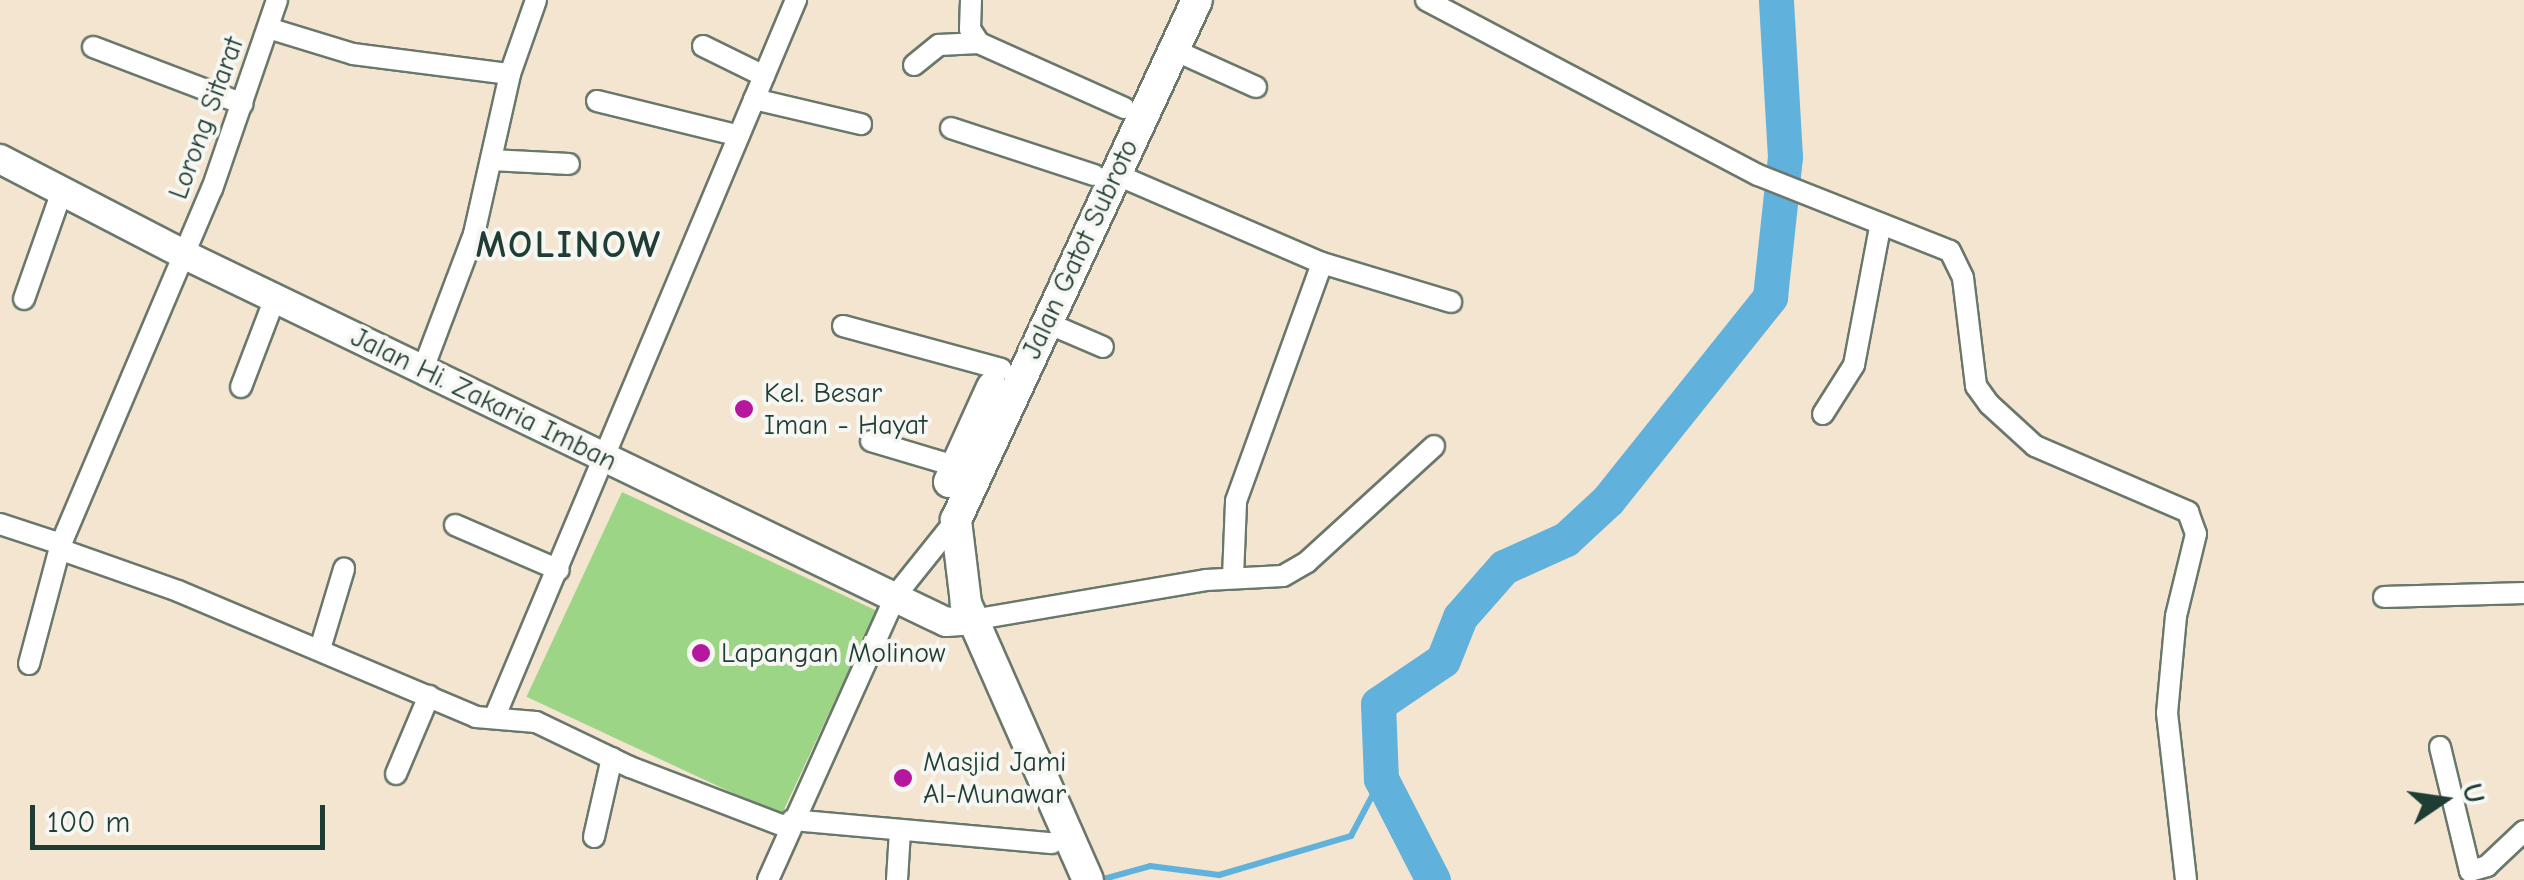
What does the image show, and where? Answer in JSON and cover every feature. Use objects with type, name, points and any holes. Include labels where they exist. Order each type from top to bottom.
[{"type":"highway","name":"Jalan Gatot Subroto","points":[[998,390],[1045,322],[1104,174],[1124,108],[1175,0]]},
{"type":"highway","name":"Jalan Gatot Subroto","points":[[952,503],[998,390],[1104,174],[1198,0]]},
{"type":"highway","points":[[952,503],[965,622],[1052,842],[1076,876]]},
{"type":"highway","points":[[965,622],[1076,876]]},
{"type":"main road","name":"Jalan Hi. Zakaria Imban","points":[[0,159],[182,254],[607,460],[965,622]]},
{"type":"street","name":"Lorong Sitarat","points":[[28,664],[60,546],[243,104],[278,0]]},
{"type":"street","points":[[424,369],[474,234],[510,74],[536,0]]},
{"type":"street","points":[[496,716],[607,460],[796,0]]},
{"type":"street","points":[[972,0],[970,29],[979,43]]},
{"type":"street","points":[[1426,0],[1758,175],[1880,228],[1926,240],[1960,263],[1976,386],[2010,426],[2035,446],[2176,503],[2195,522],[2176,616],[2167,713],[2186,880]]},
{"type":"street","points":[[268,28],[353,54],[510,74]]},
{"type":"street","points":[[914,65],[939,45],[979,43],[1124,108]]},
{"type":"street","points":[[703,46],[764,76]]},
{"type":"street","points":[[93,47],[243,104]]},
{"type":"street","points":[[1174,50],[1256,87]]},
{"type":"street","points":[[754,99],[862,124]]},
{"type":"street","points":[[597,102],[739,136]]},
{"type":"street","points":[[951,128],[1104,174],[1322,263],[1451,302]]},
{"type":"street","points":[[491,160],[569,164]]},
{"type":"street","points":[[24,299],[62,191]]},
{"type":"street","points":[[1824,414],[1854,366],[1880,228]]},
{"type":"street","points":[[1233,577],[1236,500],[1322,263]]},
{"type":"street","points":[[240,387],[274,298]]},
{"type":"street","points":[[1045,322],[1103,347]]},
{"type":"street","points":[[843,326],[998,390]]},
{"type":"street","points":[[768,880],[896,594],[952,503],[871,441]]},
{"type":"street","points":[[965,622],[1298,568],[1434,446]]},
{"type":"street","points":[[0,524],[320,649],[476,717],[536,722],[612,758],[790,824],[1052,842]]},
{"type":"street","points":[[456,525],[559,570]]},
{"type":"street","points":[[320,649],[344,569]]},
{"type":"street","points":[[2384,597],[2524,592]]},
{"type":"street","points":[[396,774],[429,696]]},
{"type":"street","points":[[2440,747],[2470,871],[2487,866],[2524,831]]},
{"type":"street","points":[[594,837],[612,758]]},
{"type":"street","points":[[897,880],[900,831]]},
{"type":"green space","name":"Lapangan Molinow","points":[[622,492],[877,611],[781,816],[526,697]]},
{"type":"waterway","points":[[1433,880],[1381,779],[1378,704],[1443,660],[1460,617],[1504,567],[1566,539],[1608,500],[1770,297],[1785,157],[1776,0]]},
{"type":"waterway","points":[[1100,880],[1150,866],[1219,875],[1351,836],[1381,779]]},
{"type":"place","name":"Kel. Besar Iman - Hayat","points":[[744,409]]},
{"type":"place","name":"Lapangan Molinow","points":[[701,653]]},
{"type":"place","name":"Masjid Jami Al-Munawar","points":[[903,778]]},
{"type":"district","name":"MOLINOW","points":[[569,246]]}]
